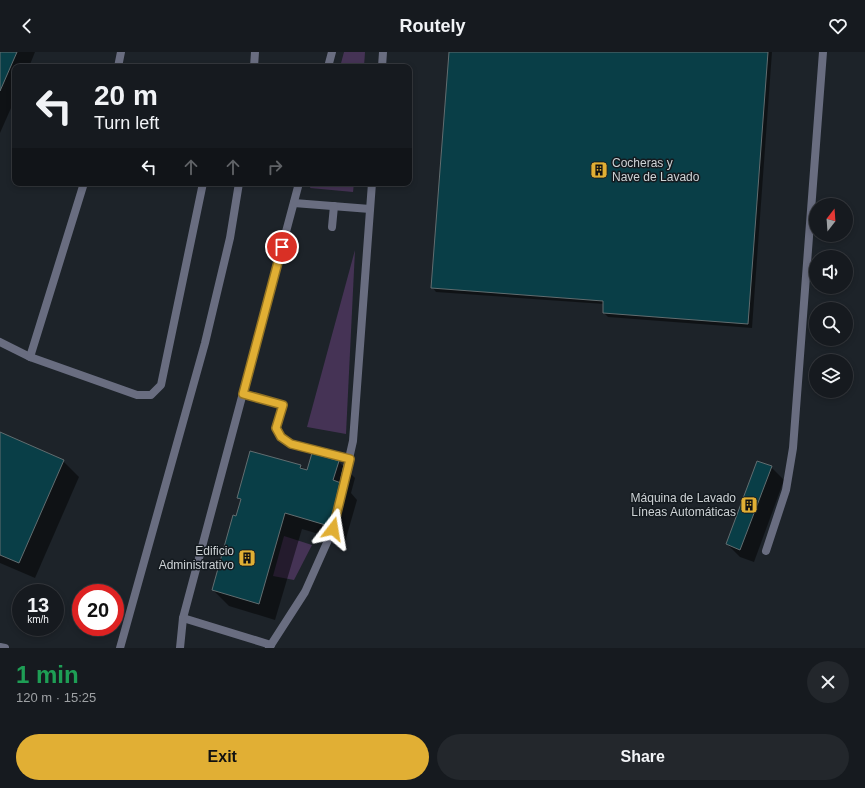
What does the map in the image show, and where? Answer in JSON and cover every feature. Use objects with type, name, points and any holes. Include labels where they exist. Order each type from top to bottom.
[{"type":"lane","points":[[119,64],[121,52]]},
{"type":"lane","points":[[254,64],[255,52]]},
{"type":"lane","points":[[329,64],[332,52]]},
{"type":"lane","points":[[382,64],[383,52]]},
{"type":"lane","points":[[766,551],[786,490],[793,448],[823,52]]},
{"type":"lane","points":[[30,357],[83,186]]},
{"type":"lane","points":[[0,342],[30,357],[137,395],[151,395],[161,385],[202,186]]},
{"type":"lane","points":[[120,648],[205,343],[230,238],[239,186]]},
{"type":"lane","points":[[180,648],[183,618],[298,186]]},
{"type":"lane","points":[[183,618],[270,646],[305,592],[333,529],[353,441],[372,186]]},
{"type":"lane","points":[[294,203],[370,209]]},
{"type":"lane","points":[[332,227],[334,206]]},
{"type":"lane","points":[[243,394],[283,405],[276,428],[281,437],[291,444],[350,459]]},
{"type":"lane","points":[[0,647],[5,648]]},
{"type":"shaded area","points":[[344,52],[365,52],[364,64],[341,64]]},
{"type":"shaded area","points":[[311,186],[354,186],[353,192],[310,188]]},
{"type":"shaded area","points":[[355,250],[346,434],[307,427]]},
{"type":"shaded area","points":[[284,536],[312,545],[294,580],[273,576]]},
{"type":"building","points":[[0,52],[17,52],[0,91]]},
{"type":"building","name":"Cocheras y Nave de Lavado","points":[[449,52],[768,52],[748,324],[603,313],[603,301],[431,288]]},
{"type":"building","points":[[0,432],[64,460],[19,563],[0,555]]},
{"type":"building","name":"Edificio Administrativo","points":[[250,451],[301,465],[300,468],[307,470],[312,453],[339,461],[333,480],[341,483],[329,526],[285,513],[259,604],[212,590],[233,515],[236,516],[241,499],[237,498]]},
{"type":"building","name":"Máquina de Lavado Líneas Automáticas","points":[[757,461],[772,466],[740,550],[726,544]]},
{"type":"place","name":"Cocheras y Nave de Lavado","points":[[599,170]]},
{"type":"place","name":"Máquina de Lavado Líneas Automáticas","points":[[749,505]]},
{"type":"place","name":"Edificio Administrativo","points":[[247,558]]},
{"type":"route","points":[[282,247],[243,394],[283,405],[276,428],[281,437],[291,444],[350,459],[333,529]]}]
